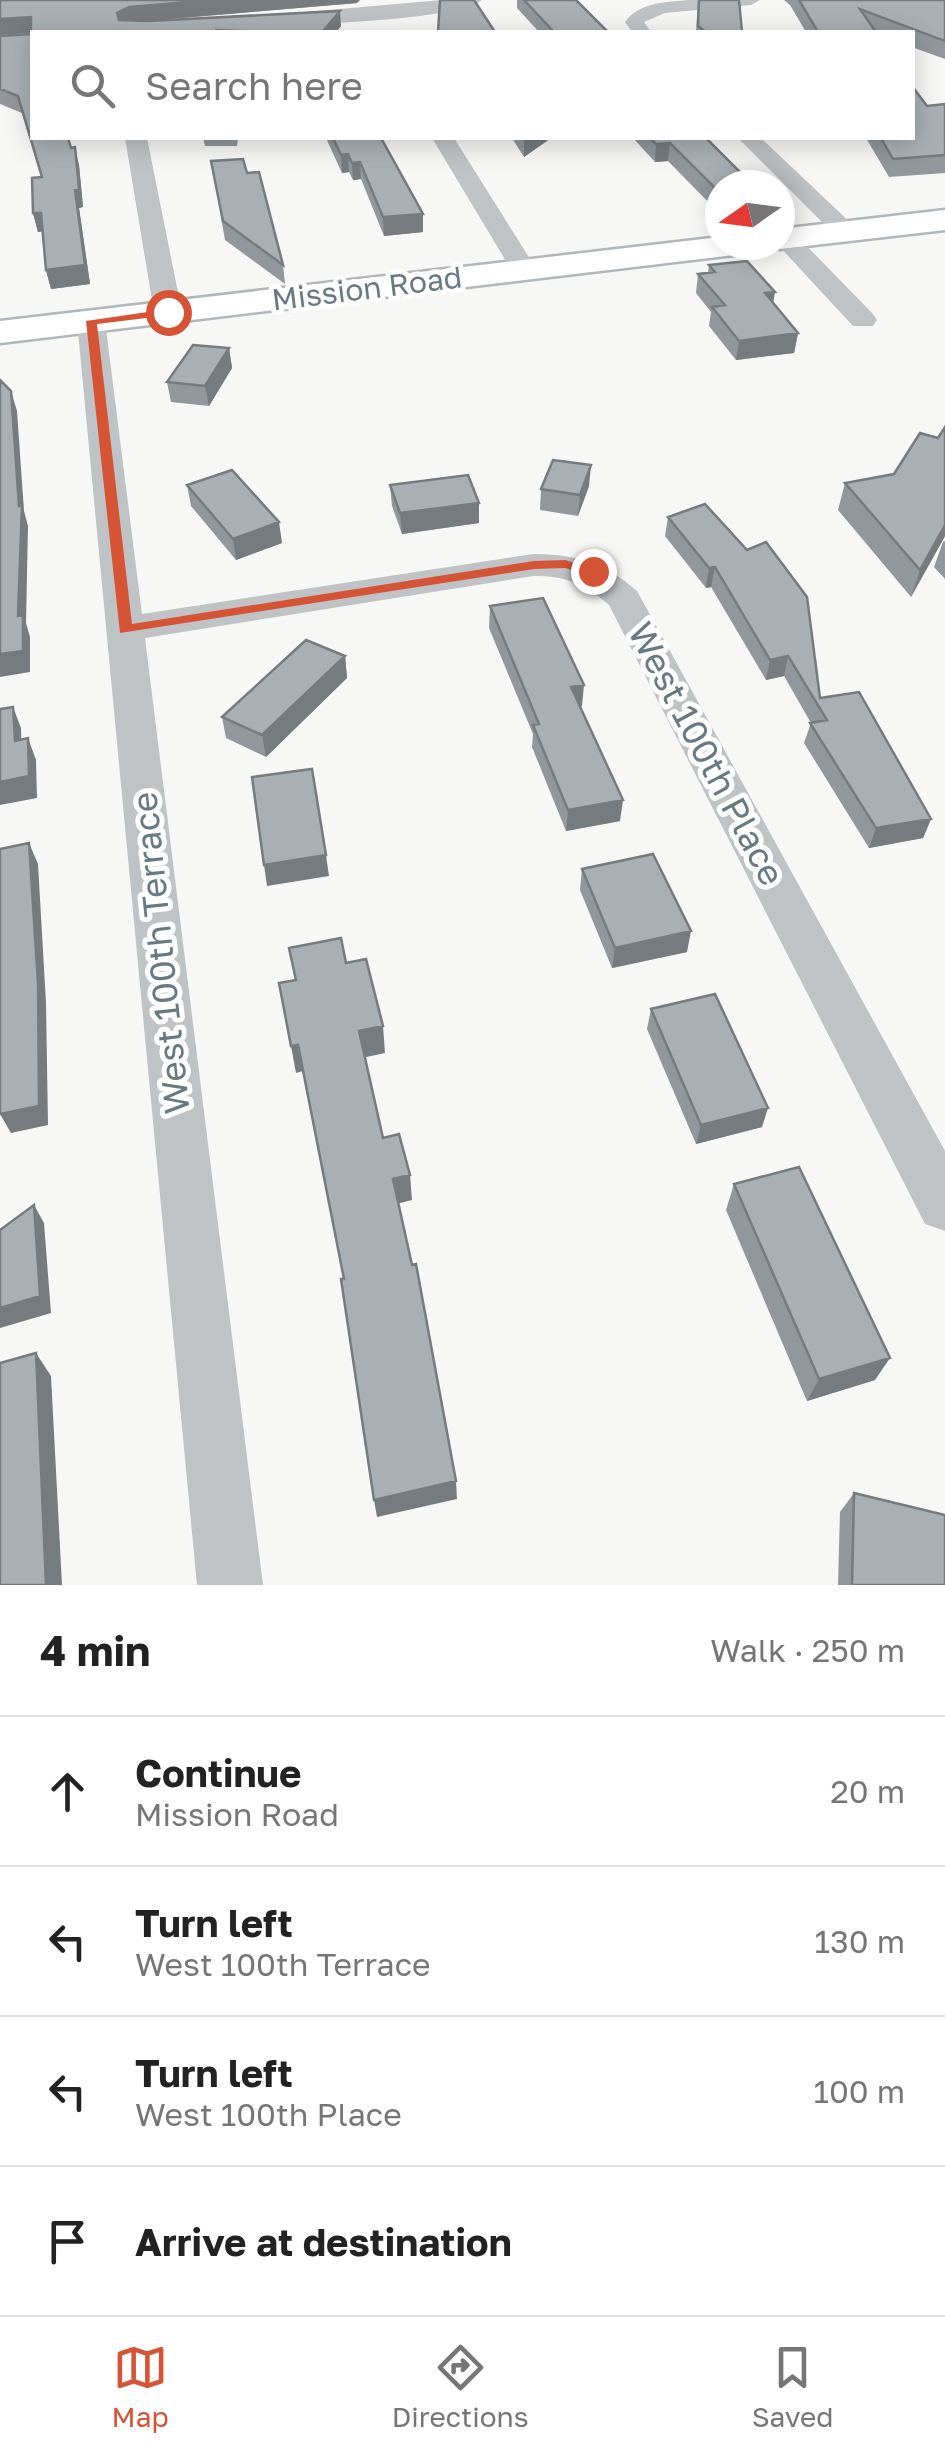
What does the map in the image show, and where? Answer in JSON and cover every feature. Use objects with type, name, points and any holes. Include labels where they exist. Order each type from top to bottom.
[{"type":"main road","points":[[795,238],[945,220]]},
{"type":"main road","name":"Mission Road","points":[[0,332],[705,248]]},
{"type":"street","points":[[259,22],[472,0]]},
{"type":"street","points":[[640,24],[662,8],[751,0]]},
{"type":"street","points":[[367,13],[377,30]]},
{"type":"street","points":[[136,140],[168,312]]},
{"type":"street","points":[[444,140],[524,270]]},
{"type":"street","points":[[751,140],[846,232]]},
{"type":"street","points":[[795,251],[863,320]]},
{"type":"street","name":"West 100th Terrace","points":[[91,321],[230,1585]]},
{"type":"street","name":"West 100th Place","points":[[125,629],[534,565],[565,564],[593,571],[624,598],[945,1205]]},
{"type":"building","points":[[0,0],[214,0],[129,7],[117,13],[119,20],[148,21],[340,11],[324,30],[31,30],[31,17],[0,19]]},
{"type":"building","points":[[440,0],[474,0],[494,30],[438,30]]},
{"type":"building","points":[[524,0],[576,0],[606,30],[552,30]]},
{"type":"building","points":[[699,0],[739,0],[742,30],[703,30],[698,26]]},
{"type":"building","points":[[799,0],[945,0],[945,41],[860,9],[875,30],[817,30]]},
{"type":"building","points":[[30,34],[30,136],[18,96],[0,89],[0,36]]},
{"type":"building","points":[[915,90],[927,106],[945,104],[945,155],[893,159],[882,140],[915,140]]},
{"type":"building","points":[[31,140],[69,140],[71,148],[75,147],[79,189],[75,190],[85,265],[46,270],[41,213],[33,213],[32,178],[42,177]]},
{"type":"building","points":[[334,140],[382,140],[423,214],[383,217],[360,162],[352,163],[348,154],[341,155]]},
{"type":"building","points":[[652,140],[708,140],[738,170],[705,170],[705,178],[670,143],[656,144]]},
{"type":"building","points":[[243,159],[247,173],[259,172],[283,265],[223,221],[211,161]]},
{"type":"building","points":[[747,261],[775,292],[765,293],[798,333],[739,341],[712,307],[725,305],[698,274],[715,272],[709,265]]},
{"type":"building","points":[[193,345],[229,348],[205,386],[167,382]]},
{"type":"building","points":[[0,380],[11,391],[19,506],[22,505],[18,616],[23,615],[23,651],[0,654]]},
{"type":"building","points":[[945,427],[945,525],[920,570],[845,483],[894,474],[920,433],[938,438]]},
{"type":"building","points":[[553,460],[591,465],[580,495],[541,489]]},
{"type":"building","points":[[232,470],[279,522],[233,539],[187,485]]},
{"type":"building","points":[[468,475],[479,503],[400,513],[390,485]]},
{"type":"building","points":[[705,504],[747,550],[766,542],[807,597],[820,698],[859,692],[931,819],[876,828],[810,723],[827,720],[788,656],[770,660],[715,567],[709,568],[668,517]]},
{"type":"building","points":[[543,598],[584,685],[571,687],[623,800],[568,810],[533,725],[539,724],[490,606]]},
{"type":"building","points":[[306,640],[345,656],[262,735],[222,717]]},
{"type":"building","points":[[13,707],[15,741],[28,738],[29,776],[0,782],[0,709]]},
{"type":"building","points":[[312,769],[326,855],[264,865],[252,777]]},
{"type":"building","points":[[29,843],[38,983],[39,1106],[0,1114],[0,849]]},
{"type":"building","points":[[653,854],[691,931],[615,948],[582,869]]},
{"type":"building","points":[[341,938],[346,963],[366,959],[383,1026],[359,1031],[383,1138],[399,1134],[410,1175],[393,1179],[412,1265],[416,1264],[456,1481],[374,1500],[344,1279],[298,1045],[291,1046],[279,983],[296,980],[289,948]]},
{"type":"building","points":[[715,994],[768,1108],[701,1125],[651,1009]]},
{"type":"building","points":[[799,1167],[890,1358],[819,1379],[734,1184]]},
{"type":"building","points":[[34,1205],[40,1296],[0,1308],[0,1230]]},
{"type":"building","points":[[36,1353],[46,1585],[0,1585],[0,1363]]},
{"type":"building","points":[[854,1493],[945,1515],[945,1585],[852,1585]]},
{"type":"route","points":[[168,312],[91,321],[125,629],[534,565],[565,564],[593,571]]}]
